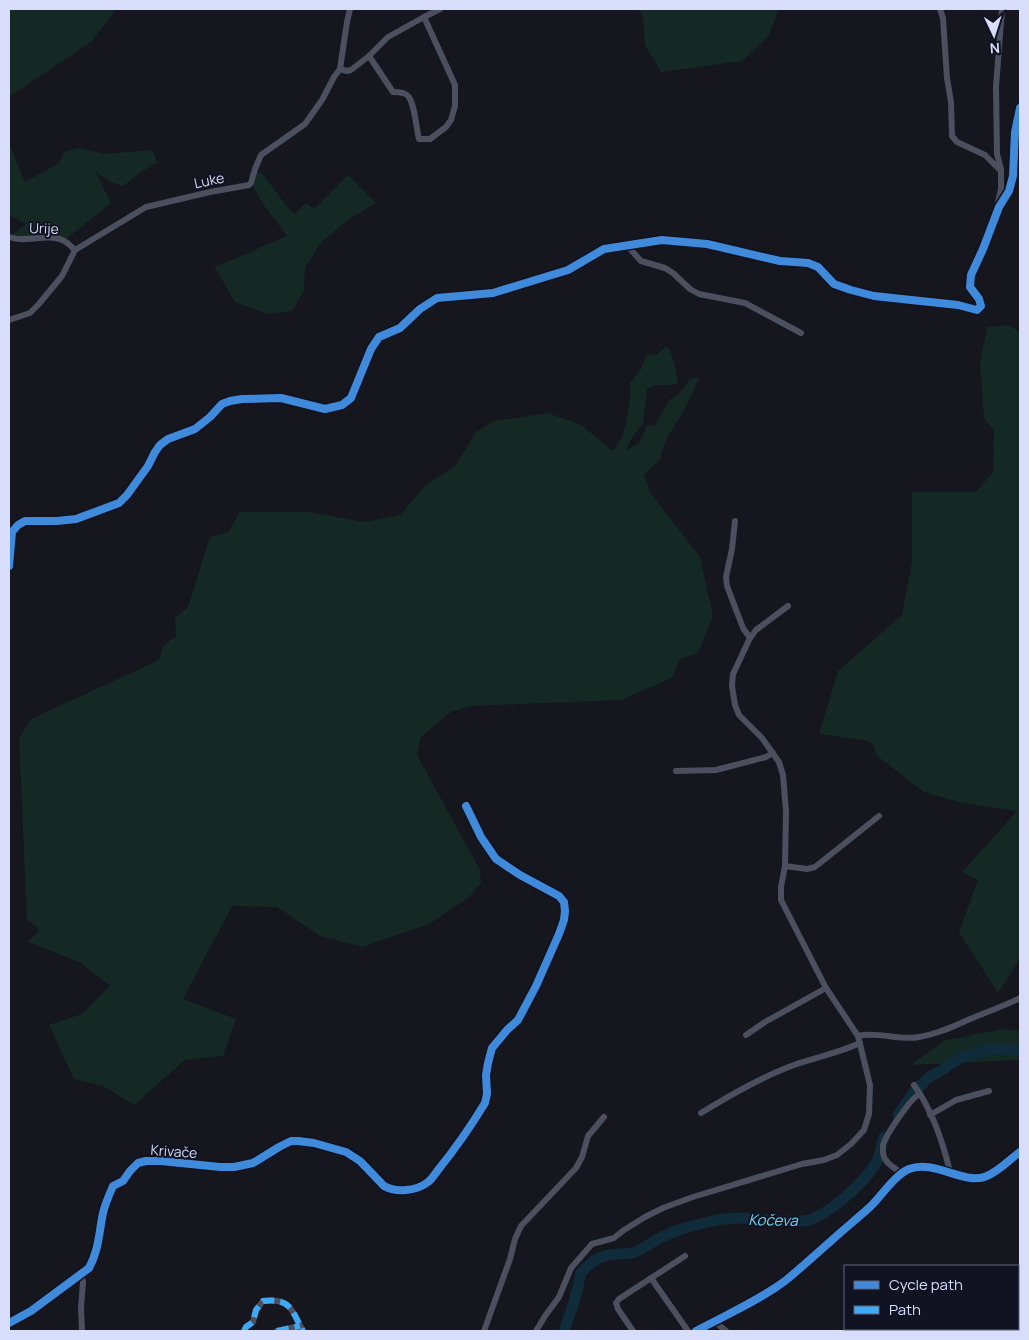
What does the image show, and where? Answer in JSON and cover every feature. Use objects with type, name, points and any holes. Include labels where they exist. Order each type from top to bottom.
[{"type":"main road","points":[[696,1331],[770,1292],[786,1280],[871,1206],[901,1174],[909,1169],[920,1166],[967,1177],[986,1177],[1020,1152]]},
{"type":"street","name":"Luke","points":[[75,250],[146,207],[249,185],[262,155],[304,124],[322,100],[340,69],[350,9]]},
{"type":"street","points":[[340,69],[351,70],[369,56],[388,37],[440,9]]},
{"type":"street","points":[[940,9],[944,18],[952,136],[957,142],[985,155],[1001,171]]},
{"type":"street","points":[[999,207],[1001,171],[997,154],[996,87],[1002,9]]},
{"type":"street","points":[[369,56],[393,92],[403,93],[408,96],[414,113],[419,139],[430,138],[446,127],[451,120],[455,106],[455,85],[424,17]]},
{"type":"street","points":[[9,566],[12,532],[18,525],[25,521],[76,519],[118,503],[127,495],[148,466],[160,445],[168,439],[195,429],[222,404],[242,399],[281,398],[325,409],[342,405],[351,398],[371,349],[379,337],[400,328],[420,308],[438,298],[493,293],[568,270],[604,249],[662,240],[707,244],[780,261],[808,263],[818,267],[834,284],[874,296],[958,305],[977,310],[981,306],[970,287],[971,276],[999,207],[1009,191],[1013,176],[1015,132],[1020,108]]},
{"type":"street","name":"Urije","points":[[9,237],[20,240],[60,239],[75,250]]},
{"type":"street","points":[[628,245],[641,261],[665,268],[699,294],[745,303],[800,333]]},
{"type":"street","points":[[9,320],[30,313],[38,305],[62,276],[75,250]]},
{"type":"street","points":[[735,521],[726,577],[727,586],[743,628],[750,638]]},
{"type":"street","points":[[536,1331],[559,1297],[571,1268],[592,1244],[614,1238],[624,1230],[663,1208],[693,1197],[837,1155],[864,1130],[869,1114],[870,1085],[859,1040],[826,988],[781,900],[781,887],[785,866],[785,792],[779,762],[762,738],[739,715],[735,705],[732,686],[734,674],[750,638],[756,630],[788,606]]},
{"type":"street","points":[[676,771],[716,770],[766,757],[773,753]]},
{"type":"street","name":"Krivače","points":[[9,1323],[31,1311],[88,1268],[93,1261],[100,1237],[103,1212],[113,1186],[122,1181],[138,1163],[167,1161],[234,1167],[253,1163],[291,1141],[306,1141],[346,1152],[360,1161],[388,1189],[414,1189],[428,1182],[485,1103],[487,1094],[486,1075],[492,1048],[518,1020],[536,986],[564,920],[565,911],[564,902],[559,896],[520,875],[496,859],[481,837],[466,806]]},
{"type":"street","points":[[785,866],[807,869],[815,867],[879,816]]},
{"type":"street","points":[[746,1036],[765,1022],[826,988]]},
{"type":"street","points":[[701,1113],[737,1091],[788,1067],[848,1049],[864,1034],[898,1038],[920,1037],[946,1030],[1020,998]]},
{"type":"street","points":[[914,1085],[930,1114],[943,1144],[950,1172]]},
{"type":"street","points":[[930,1114],[956,1100],[989,1091]]},
{"type":"street","points":[[901,1174],[884,1158],[883,1146],[900,1116],[919,1093]]},
{"type":"street","points":[[484,1331],[521,1226],[576,1168],[582,1157],[588,1136],[604,1117]]},
{"type":"street","points":[[633,1331],[616,1303],[622,1296],[684,1256]]},
{"type":"street","points":[[82,1274],[82,1331]]},
{"type":"street","points":[[651,1278],[688,1331]]},
{"type":"street","points":[[244,1331],[253,1322],[256,1310],[263,1301],[273,1300],[290,1307],[301,1329],[277,1331]]},
{"type":"street","points":[[714,1321],[726,1331]]},
{"type":"green space","points":[[9,9],[116,9],[91,42],[9,96]]},
{"type":"green space","points":[[639,9],[779,9],[768,37],[742,61],[661,72],[645,45],[643,18]]},
{"type":"green space","points":[[9,144],[25,182],[59,163],[64,152],[78,148],[104,154],[153,150],[157,163],[138,174],[123,186],[110,182],[96,172],[111,203],[65,240],[9,237],[26,224],[9,215]]},
{"type":"green space","points":[[257,173],[262,173],[289,209],[295,214],[306,203],[314,209],[348,175],[376,203],[346,221],[321,243],[305,267],[304,290],[292,311],[267,314],[235,302],[214,266],[287,236],[261,201],[253,186]]},
{"type":"green space","points":[[1010,325],[1020,333],[1020,959],[998,993],[959,932],[978,880],[962,872],[1017,811],[962,803],[924,792],[876,755],[873,744],[869,741],[819,734],[838,671],[902,615],[912,562],[912,492],[976,492],[993,472],[994,431],[984,418],[980,364],[987,327]]},
{"type":"green space","points":[[667,346],[673,360],[678,384],[655,385],[647,389],[643,424],[632,437],[626,450],[638,444],[647,426],[655,425],[670,399],[678,395],[690,379],[699,378],[685,409],[666,440],[660,459],[644,475],[650,492],[700,557],[713,616],[698,653],[680,659],[672,678],[623,700],[469,706],[451,712],[421,737],[417,755],[480,870],[481,883],[468,898],[429,924],[362,947],[320,936],[277,907],[232,906],[183,999],[236,1019],[223,1056],[185,1060],[134,1105],[103,1086],[74,1079],[49,1025],[82,1014],[110,986],[81,963],[28,942],[40,930],[27,920],[19,738],[31,719],[159,660],[163,646],[176,636],[175,618],[188,607],[210,537],[228,532],[240,512],[309,512],[364,522],[400,515],[425,486],[456,465],[476,432],[494,421],[548,413],[581,425],[613,451],[621,439],[627,419],[630,383],[641,369],[647,354],[656,355]]},
{"type":"green space","points":[[1002,1029],[1020,1031],[1020,1060],[911,1065],[943,1041]]},
{"type":"waterway","name":"Kočeva","points":[[898,1115],[913,1093],[929,1077],[960,1058],[988,1049],[1020,1050]]},
{"type":"waterway","name":"Kočeva","points":[[564,1331],[578,1289],[581,1273],[594,1261],[609,1255],[635,1252],[674,1232],[712,1221],[735,1218],[792,1221],[812,1219],[834,1206],[866,1177],[878,1159],[884,1137]]},
{"type":"marked path","points":[[244,1331],[253,1322],[256,1310],[263,1301],[280,1301],[285,1304],[293,1311],[303,1331]]},
{"type":"marked path","points":[[277,1331],[300,1326]]},
{"type":"cycle path","points":[[9,566],[12,532],[18,525],[25,521],[76,519],[119,503],[148,466],[160,445],[168,439],[195,429],[222,404],[242,399],[281,398],[325,409],[342,405],[351,398],[371,349],[379,337],[400,328],[420,309],[437,298],[493,293],[568,270],[604,249],[662,240],[707,244],[780,261],[808,263],[818,267],[834,284],[874,296],[958,305],[977,310],[981,306],[979,299],[970,287],[971,275],[999,207],[1009,191],[1013,176],[1015,132],[1020,108]]},
{"type":"cycle path","points":[[9,1323],[31,1311],[89,1268],[97,1248],[104,1210],[113,1186],[123,1181],[138,1163],[161,1161],[234,1167],[253,1163],[291,1141],[298,1141],[314,1143],[346,1152],[360,1161],[384,1186],[394,1190],[412,1189],[423,1185],[431,1179],[451,1154],[485,1103],[487,1094],[486,1075],[492,1048],[518,1020],[536,986],[559,934],[565,911],[564,902],[559,896],[520,875],[496,859],[481,837],[466,806]]},
{"type":"cycle path","points":[[696,1331],[753,1301],[785,1281],[871,1206],[894,1180],[909,1169],[929,1167],[959,1176],[978,1178],[996,1171],[1020,1152]]}]
